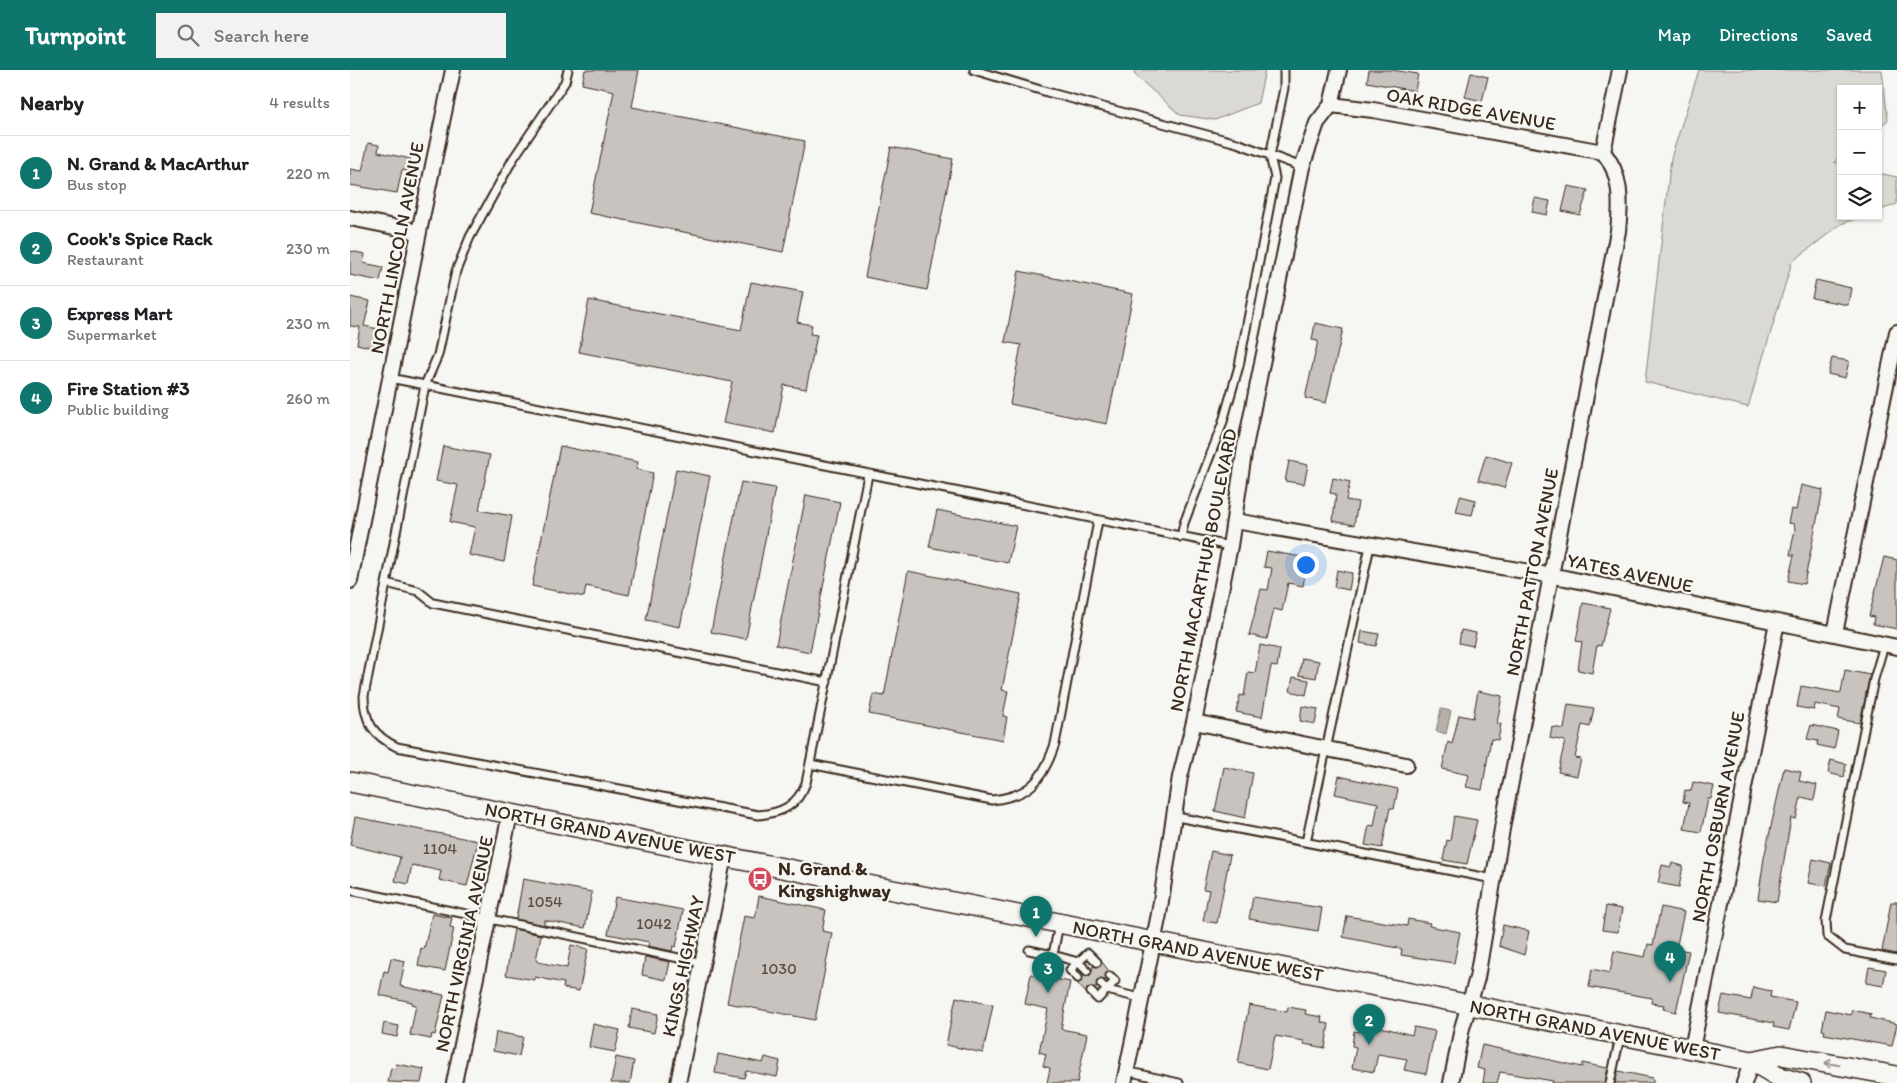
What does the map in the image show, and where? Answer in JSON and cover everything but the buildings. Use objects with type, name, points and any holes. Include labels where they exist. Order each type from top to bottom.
[{"type":"main road","name":"NORTH GRAND AVENUE WEST","points":[[350,782],[1692,1049],[1752,1060],[1781,1055],[1897,1076]]},
{"type":"main road","name":"NORTH GRAND AVENUE WEST","points":[[1752,1060],[1778,1076],[1801,1083]]},
{"type":"street","name":"NORTH LINCOLN AVENUE","points":[[350,581],[453,70]]},
{"type":"street","name":"NORTH MACARTHUR BOULEVARD","points":[[1125,1077],[1164,882],[1172,816],[1194,722],[1230,546],[1245,447],[1302,167],[1317,123],[1331,105],[1339,70]]},
{"type":"street","points":[[1603,152],[1620,70]]},
{"type":"street","name":"OAK RIDGE AVENUE","points":[[1331,105],[1373,110],[1603,152]]},
{"type":"street","name":"NORTH PATTON AVENUE","points":[[1451,1083],[1462,1028],[1476,978],[1550,575],[1618,231],[1621,202],[1618,184],[1612,162],[1603,152]]},
{"type":"street","points":[[350,218],[419,232]]},
{"type":"street","points":[[1835,634],[1897,332]]},
{"type":"street","name":"YATES AVENUE","points":[[1235,521],[1370,546],[1550,575],[1891,646]]},
{"type":"street","name":"NORTH OSBURN AVENUE","points":[[1692,1049],[1777,622]]},
{"type":"street","points":[[1194,722],[1406,765]]},
{"type":"street","name":"NORTH VIRGINIA AVENUE","points":[[454,1083],[510,814]]},
{"type":"street","name":"KINGS HIGHWAY","points":[[678,1083],[724,856]]},
{"type":"street","points":[[1744,1083],[1752,1060]]},
{"type":"lane","points":[[568,70],[565,82],[513,159],[470,237],[456,271],[438,356],[425,385],[364,706],[370,726],[377,736],[397,747],[758,815],[774,814],[791,806],[800,796],[810,764],[868,475]]},
{"type":"lane","points":[[974,70],[1055,95],[1237,143],[1302,167]]},
{"type":"lane","points":[[1181,537],[1184,523],[1222,425],[1243,350],[1275,178],[1270,156],[1284,88],[1284,70]]},
{"type":"lane","points":[[390,378],[1230,546]]},
{"type":"lane","points":[[810,764],[992,800],[1020,794],[1030,788],[1048,763],[1055,744],[1098,521]]},
{"type":"lane","points":[[1306,842],[1370,546]]},
{"type":"lane","points":[[386,583],[418,591],[433,603],[827,682]]},
{"type":"lane","points":[[1891,646],[1874,679],[1826,921],[1827,936],[1845,950],[1897,960]]},
{"type":"lane","points":[[1172,816],[1493,879]]},
{"type":"lane","points":[[350,890],[703,963]]},
{"type":"lane","points":[[1054,955],[1059,924]]},
{"type":"lane","points":[[1029,950],[1078,962],[1087,971]]},
{"type":"lane","points":[[1078,978],[1070,970],[1088,953],[1097,962]]},
{"type":"lane","points":[[1092,992],[1098,999],[1115,981],[1110,976]]},
{"type":"lane","points":[[1101,984],[1107,990],[1140,998]]},
{"type":"lane","points":[[1610,1083],[1620,1035]]},
{"type":"lane","points":[[1125,1077],[1179,1083]]},
{"type":"shaded area","points":[[1134,70],[1265,70],[1258,103],[1215,120],[1180,115],[1135,75]]},
{"type":"shaded area","points":[[1699,70],[1882,70],[1888,120],[1882,125],[1882,85],[1837,85],[1837,159],[1834,162],[1837,163],[1837,220],[1852,220],[1841,224],[1792,262],[1748,407],[1645,382],[1671,158]]},
{"type":"shaded area","points":[[1882,174],[1897,177],[1897,204],[1882,210]]},
{"type":"shaded area","points":[[1441,709],[1451,711],[1446,734],[1436,731]]},
{"type":"place","name":"N. Grand & Kingshighway","points":[[760,879]]},
{"type":"place","name":"N. Grand & MacArthur","points":[[1036,937]]},
{"type":"place","name":"Fire Station #3","points":[[1670,982]]},
{"type":"place","name":"Express Mart","points":[[1048,993]]},
{"type":"place","name":"Cook's Spice Rack","points":[[1369,1045]]}]
